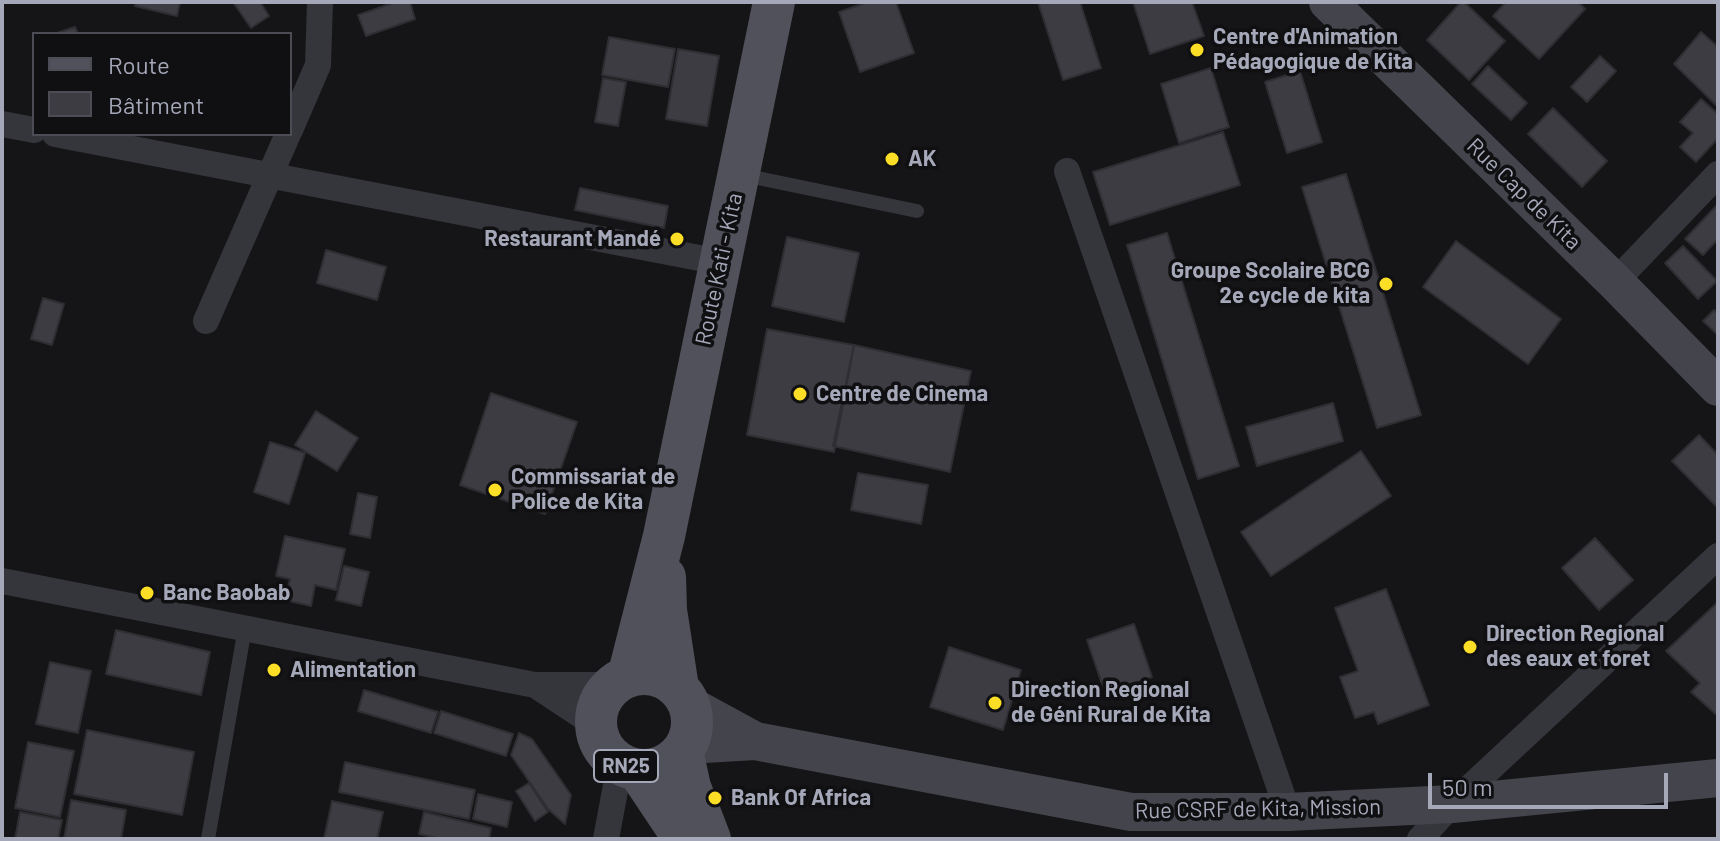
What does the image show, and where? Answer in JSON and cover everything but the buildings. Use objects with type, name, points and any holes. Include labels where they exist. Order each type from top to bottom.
[{"type":"main road","name":"Route Kati - Kita","points":[[597,726],[596,715],[602,699],[620,681],[664,536],[774,2]]},
{"type":"main road","name":"Rue Cap de Kita","points":[[1328,2],[1718,387]]},
{"type":"main road","name":"Route Kati - Kita","points":[[664,536],[666,610],[684,722],[690,787],[710,839]]},
{"type":"main road","name":"RN25","points":[[620,681],[645,674],[662,677],[684,722],[674,760],[656,769],[629,767]]},
{"type":"main road","name":"Rue CSRF de Kita, Mission","points":[[684,722],[755,741],[1131,812],[1288,812],[1452,804],[1718,778]]},
{"type":"main road","name":"RN25","points":[[597,726],[605,752],[629,767],[684,839]]},
{"type":"street","points":[[292,125],[318,65],[320,2]]},
{"type":"street","points":[[2,124],[32,130]]},
{"type":"street","points":[[65,136],[720,262]]},
{"type":"street","points":[[206,321],[287,136]]},
{"type":"street","points":[[1067,171],[1288,812]]},
{"type":"street","points":[[1615,282],[1718,174]]},
{"type":"street","points":[[1420,839],[1452,804],[1718,556]]},
{"type":"street","points":[[2,581],[535,685],[620,681]]},
{"type":"street","points":[[535,685],[597,726]]},
{"type":"street","points":[[606,839],[629,767]]},
{"type":"lane","points":[[739,174],[917,211]]},
{"type":"lane","points":[[208,839],[245,628]]},
{"type":"place","name":"Centre d'Animation Pédagogique de Kita","points":[[1197,50]]},
{"type":"place","name":"AK","points":[[892,159]]},
{"type":"place","name":"Restaurant Mandé","points":[[677,239]]},
{"type":"place","name":"Groupe Scolaire BCG 2e cycle de kita","points":[[1386,284]]},
{"type":"place","name":"Centre de Cinema","points":[[800,394]]},
{"type":"place","name":"Commissariat de Police de Kita","points":[[495,490]]},
{"type":"place","name":"Banc Baobab","points":[[147,593]]},
{"type":"place","name":"Direction Regional des eaux et foret","points":[[1470,647]]},
{"type":"place","name":"Alimentation","points":[[274,670]]},
{"type":"place","name":"Direction Regional de Géni Rural de Kita","points":[[995,703]]},
{"type":"place","name":"Bank Of Africa","points":[[715,798]]}]
